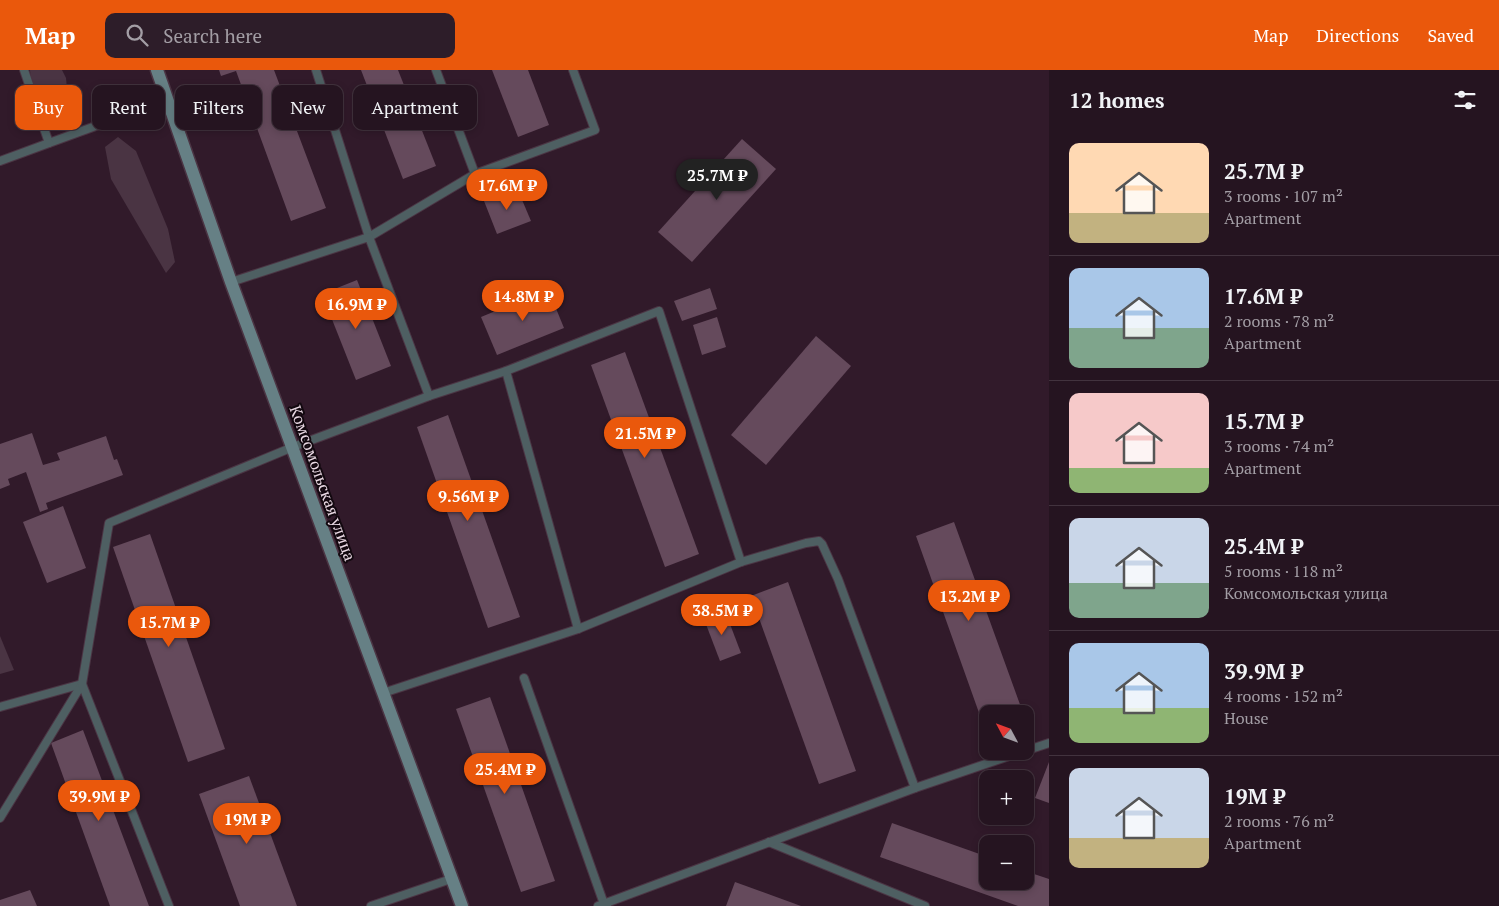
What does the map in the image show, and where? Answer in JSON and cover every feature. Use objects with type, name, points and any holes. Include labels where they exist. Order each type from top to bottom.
[{"type":"main road","name":"Комсомольская улица","points":[[157,70],[231,282],[462,906]]},
{"type":"lane","points":[[24,70],[49,143]]},
{"type":"lane","points":[[316,70],[369,237],[429,396]]},
{"type":"lane","points":[[436,70],[475,174]]},
{"type":"lane","points":[[231,282],[369,237],[475,174],[595,130],[573,70]]},
{"type":"lane","points":[[0,161],[167,100]]},
{"type":"lane","points":[[0,818],[82,684],[110,523],[293,447],[429,396],[506,371],[659,311],[741,562]]},
{"type":"lane","points":[[506,371],[578,629]]},
{"type":"lane","points":[[383,693],[578,629],[741,562],[819,541],[838,579],[915,788]]},
{"type":"lane","points":[[524,678],[604,905],[915,788],[997,760]]},
{"type":"lane","points":[[0,708],[82,684]]},
{"type":"lane","points":[[82,684],[169,906]]},
{"type":"lane","points":[[1034,748],[1049,743]]},
{"type":"lane","points":[[769,842],[925,906]]},
{"type":"lane","points":[[372,906],[452,879]]},
{"type":"shaded area","points":[[30,70],[62,70],[67,85],[32,85]]},
{"type":"shaded area","points":[[118,137],[136,151],[168,229],[175,262],[166,273],[111,179],[105,147]]},
{"type":"shaded area","points":[[0,636],[14,670],[0,674]]},
{"type":"building","points":[[219,70],[274,70],[280,85],[272,85],[272,130],[297,130],[326,208],[291,221],[258,130],[262,130],[262,85],[241,85],[236,71],[221,76]]},
{"type":"building","points":[[361,70],[398,70],[404,85],[367,85]]},
{"type":"building","points":[[492,70],[528,70],[549,125],[518,137]]},
{"type":"building","points":[[384,130],[422,130],[436,166],[403,179]]},
{"type":"building","points":[[742,139],[776,169],[692,262],[658,232]]},
{"type":"building","points":[[517,188],[531,221],[497,234],[484,201]]},
{"type":"building","points":[[357,280],[391,366],[356,380],[322,294]]},
{"type":"building","points":[[710,288],[717,309],[682,321],[674,301]]},
{"type":"building","points":[[548,289],[564,328],[497,355],[481,317]]},
{"type":"building","points":[[717,317],[726,347],[702,355],[693,325]]},
{"type":"building","points":[[816,336],[851,366],[766,465],[731,435]]},
{"type":"building","points":[[625,352],[699,554],[665,567],[591,365]]},
{"type":"building","points":[[448,415],[520,617],[488,628],[417,427]]},
{"type":"building","points":[[32,433],[43,465],[60,460],[57,453],[106,436],[114,460],[117,459],[123,475],[46,503],[48,509],[40,512],[26,472],[8,479],[10,485],[0,489],[0,444]]},
{"type":"building","points":[[63,506],[86,568],[47,583],[23,522]]},
{"type":"building","points":[[954,522],[1020,705],[979,705],[979,713],[916,536]]},
{"type":"building","points":[[150,534],[225,749],[188,762],[113,547]]},
{"type":"building","points":[[788,582],[856,771],[819,784],[751,596]]},
{"type":"building","points":[[725,611],[741,653],[720,661],[704,619]]},
{"type":"building","points":[[490,697],[555,881],[521,892],[456,709]]},
{"type":"building","points":[[83,730],[149,906],[110,906],[51,743]]},
{"type":"building","points":[[1049,762],[1049,803],[1035,798]]},
{"type":"building","points":[[249,776],[297,906],[240,906],[199,794]]},
{"type":"building","points":[[892,823],[979,854],[979,890],[1034,890],[1034,874],[1049,879],[1049,906],[1018,906],[880,857]]},
{"type":"building","points":[[735,882],[801,906],[726,906]]},
{"type":"building","points":[[30,890],[37,906],[0,906],[0,900]]}]
